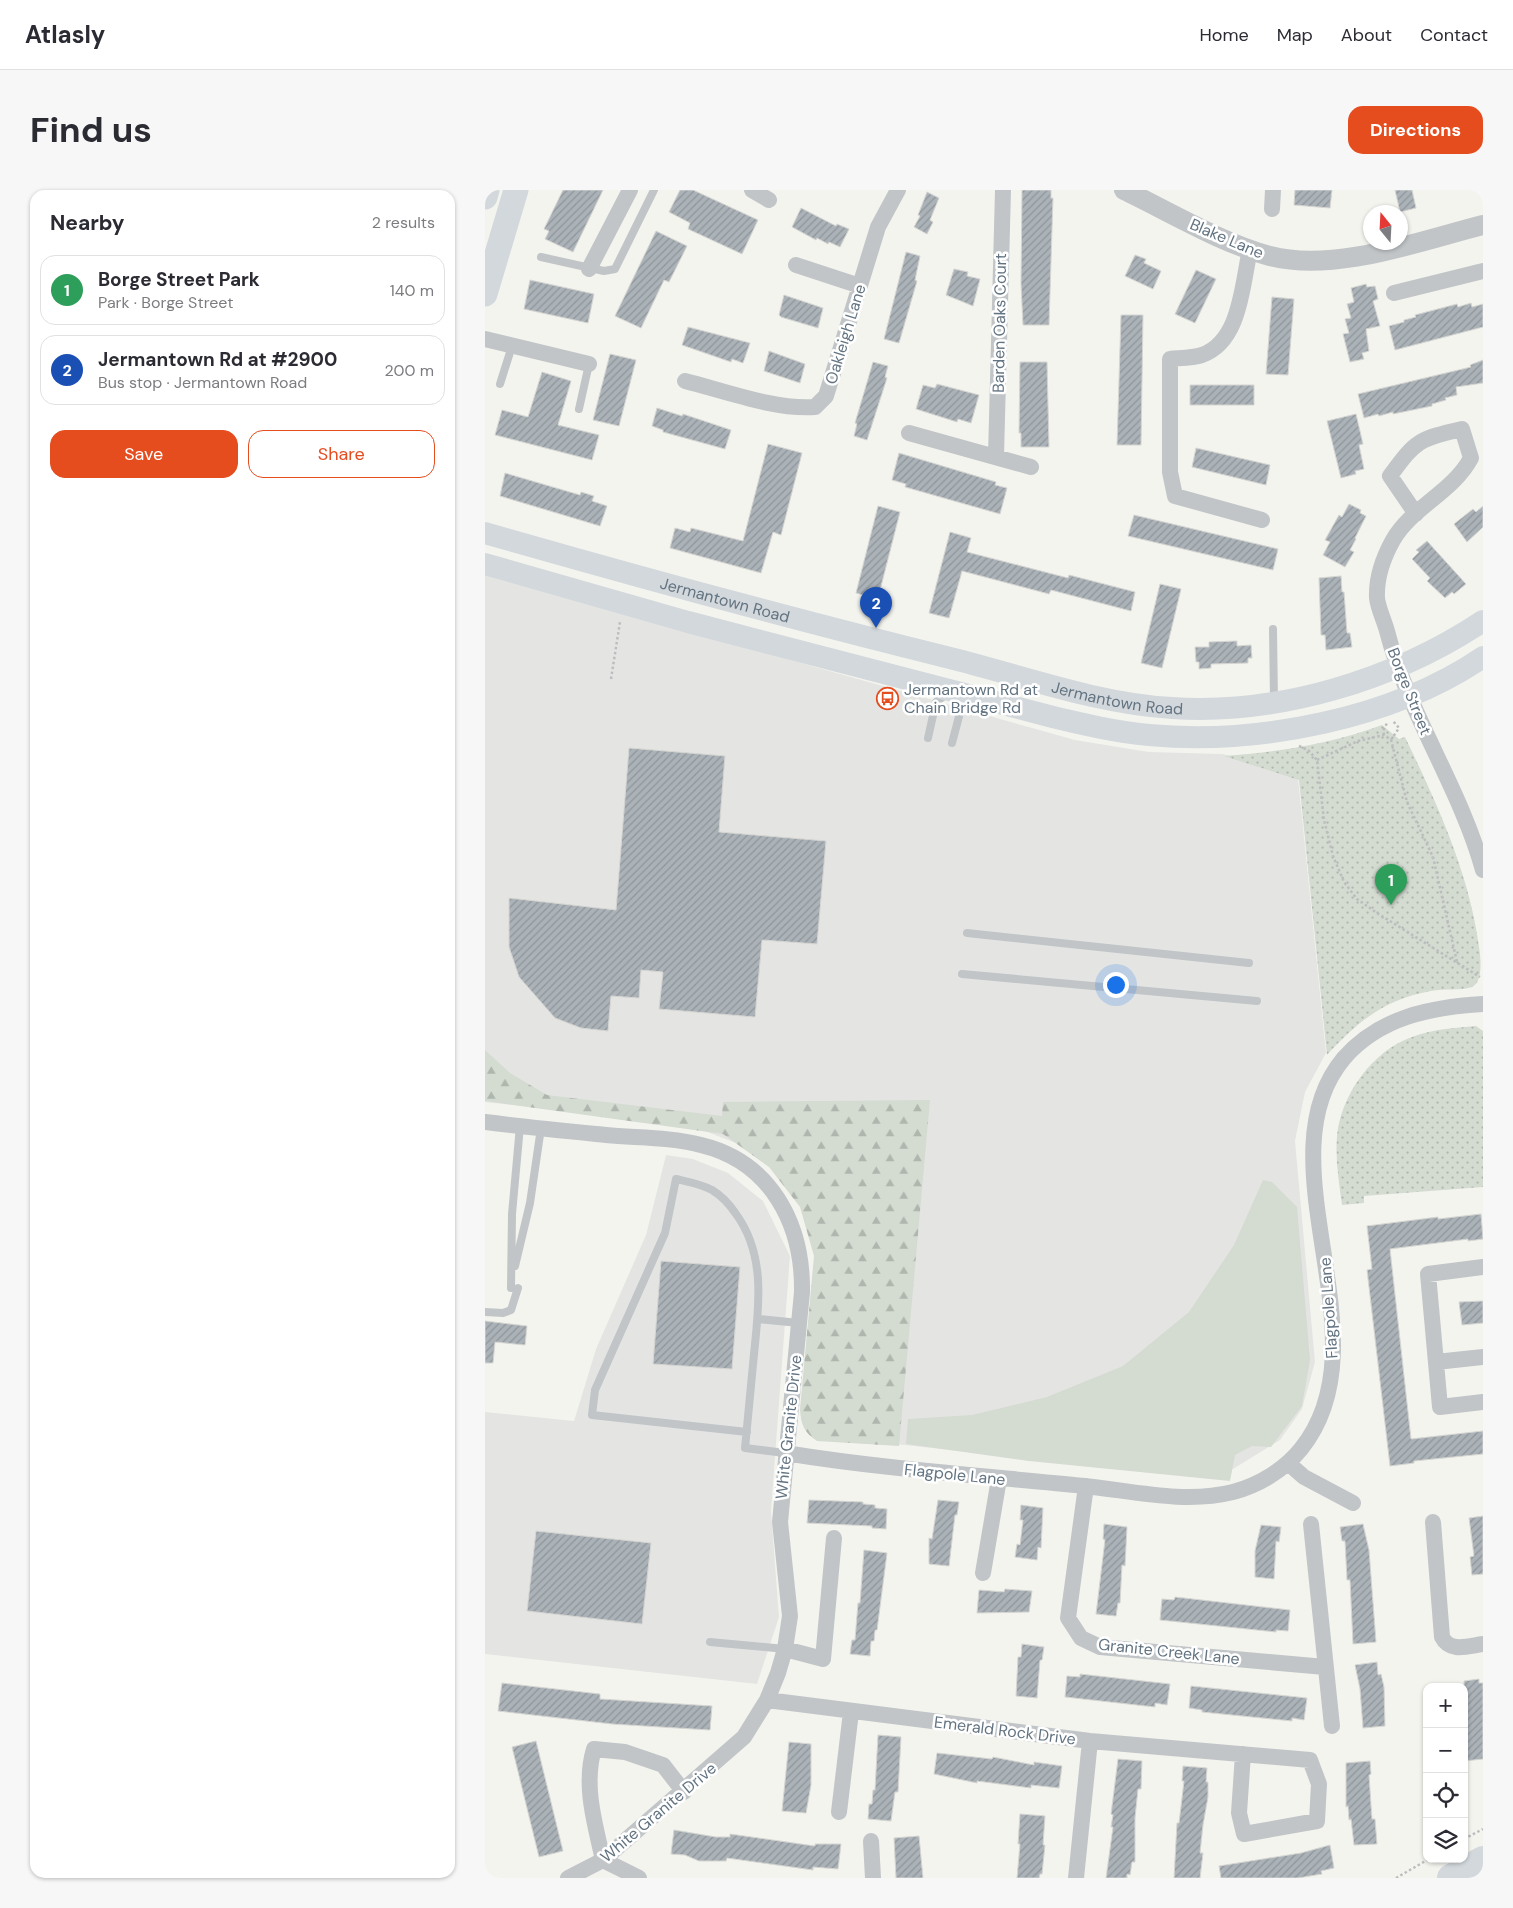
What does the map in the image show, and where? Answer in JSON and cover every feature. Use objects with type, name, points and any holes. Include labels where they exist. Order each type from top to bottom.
[{"type":"highway","points":[[1451,1878],[1483,1860]]},
{"type":"main road","points":[[485,197],[487,190]]},
{"type":"main road","points":[[485,294],[516,190]]},
{"type":"main road","name":"Jermantown Road","points":[[485,533],[883,642],[1111,700],[1173,708],[1274,702],[1331,690],[1397,668],[1457,638],[1483,621]]},
{"type":"main road","name":"Jermantown Road","points":[[485,564],[688,622],[1104,729],[1149,736],[1195,737],[1271,733],[1305,727],[1410,696],[1483,657]]},
{"type":"street","points":[[589,269],[630,190]]},
{"type":"street","points":[[752,190],[769,200]]},
{"type":"street","name":"Oakleigh Lane","points":[[685,381],[775,404],[801,408],[815,407],[826,396],[878,227],[898,190]]},
{"type":"street","name":"Barden Oaks Court","points":[[996,456],[1003,190]]},
{"type":"street","name":"Blake Lane","points":[[1124,190],[1249,250],[1283,259],[1332,260],[1483,225]]},
{"type":"street","points":[[1272,210],[1273,190]]},
{"type":"street","points":[[1249,250],[1233,324],[1220,344],[1201,355],[1170,359],[1170,472],[1175,496],[1261,520]]},
{"type":"street","points":[[796,265],[860,286]]},
{"type":"street","points":[[1395,292],[1483,271]]},
{"type":"street","points":[[485,339],[589,364]]},
{"type":"street","name":"Borge Street","points":[[1415,514],[1390,476],[1410,449],[1428,437],[1462,429],[1471,458],[1463,473],[1415,514],[1393,539],[1379,570],[1377,599],[1397,668],[1455,794],[1483,870]]},
{"type":"street","points":[[909,433],[1031,467]]},
{"type":"street","name":"Flagpole Lane","points":[[785,1453],[999,1479],[1086,1486],[1180,1497],[1218,1495],[1258,1483],[1288,1463],[1306,1442],[1318,1424],[1327,1402],[1332,1377],[1332,1328],[1314,1150],[1316,1116],[1327,1085],[1338,1066],[1353,1048],[1370,1034],[1389,1023],[1407,1016],[1446,1007],[1483,1004]]},
{"type":"street","name":"White Granite Drive","points":[[485,1122],[685,1141],[723,1152],[747,1166],[775,1195],[795,1232],[802,1274],[780,1522],[782,1557],[789,1600],[789,1629],[785,1649],[767,1700],[744,1737],[683,1792],[603,1860],[568,1878]]},
{"type":"street","points":[[1483,1267],[1428,1274],[1440,1407],[1483,1402]]},
{"type":"street","points":[[1436,1362],[1483,1357]]},
{"type":"street","points":[[1288,1463],[1304,1477],[1353,1503]]},
{"type":"street","points":[[983,1573],[999,1479]]},
{"type":"street","name":"Granite Creek Lane","points":[[1086,1486],[1068,1618],[1081,1638],[1100,1647],[1325,1667]]},
{"type":"street","points":[[1433,1522],[1442,1637],[1445,1644],[1453,1648],[1483,1644]]},
{"type":"street","points":[[1311,1524],[1332,1726]]},
{"type":"street","points":[[785,1649],[823,1659],[834,1538]]},
{"type":"street","name":"Emerald Rock Drive","points":[[767,1700],[1090,1741],[1243,1754],[1310,1760],[1319,1784],[1317,1821],[1244,1834],[1239,1813],[1243,1754]]},
{"type":"street","points":[[839,1812],[851,1712]]},
{"type":"street","points":[[1076,1878],[1090,1741]]},
{"type":"street","points":[[639,1878],[603,1860],[591,1809],[590,1762],[594,1749],[625,1752],[663,1764],[683,1792]]},
{"type":"street","points":[[871,1841],[873,1878]]},
{"type":"lane","points":[[541,257],[589,269],[603,271],[615,269],[653,190]]},
{"type":"lane","points":[[500,384],[512,346]]},
{"type":"lane","points":[[579,409],[589,364]]},
{"type":"lane","points":[[1273,629],[1274,702]]},
{"type":"lane","points":[[928,738],[936,702],[952,690],[962,705],[952,742]]},
{"type":"lane","points":[[967,933],[1249,963]]},
{"type":"lane","points":[[962,974],[1257,1001]]},
{"type":"lane","points":[[485,1312],[503,1313],[511,1310],[514,1288],[512,1278],[511,1214],[520,1126]]},
{"type":"lane","points":[[512,1278],[531,1203],[541,1128]]},
{"type":"lane","points":[[747,1432],[592,1415],[595,1390],[665,1233],[676,1179],[695,1183],[714,1191],[729,1203],[741,1221],[756,1259],[759,1301],[758,1319],[747,1432],[745,1448],[785,1453]]},
{"type":"lane","points":[[758,1319],[799,1323]]},
{"type":"lane","points":[[710,1642],[785,1649]]},
{"type":"path","points":[[611,679],[621,618]]},
{"type":"path","points":[[1399,728],[1391,720],[1383,731],[1391,740],[1407,802],[1433,857],[1457,962]]},
{"type":"path","points":[[1391,740],[1399,728],[1407,726]]},
{"type":"path","points":[[1317,760],[1358,741],[1385,735]]},
{"type":"path","points":[[1294,745],[1308,750],[1317,760],[1324,820],[1333,856],[1344,882],[1357,899],[1480,977]]},
{"type":"path","points":[[1468,1837],[1483,1829]]},
{"type":"path","points":[[1396,1878],[1423,1862]]},
{"type":"shaded area","points":[[485,574],[1075,740],[1149,752],[1223,754],[1298,778],[1326,1053],[1305,1092],[1295,1141],[1315,1362],[1302,1409],[1280,1440],[1233,1469],[1190,1476],[821,1436],[819,1245],[797,1194],[754,1150],[684,1123],[485,1102]]},
{"type":"shaded area","points":[[666,1155],[693,1159],[728,1173],[763,1201],[790,1256],[771,1511],[779,1617],[757,1684],[485,1654],[485,1412],[574,1421],[596,1349],[646,1235]]},
{"type":"green space","points":[[1382,725],[1399,739],[1405,737],[1440,813],[1468,892],[1480,958],[1480,975],[1476,984],[1472,987],[1431,991],[1386,1006],[1361,1022],[1327,1055],[1299,780],[1224,756],[1304,746],[1363,732]]},
{"type":"green space","points":[[1476,1026],[1483,1031],[1483,1187],[1364,1196],[1364,1203],[1342,1205],[1337,1162],[1337,1136],[1345,1105],[1361,1076],[1384,1053],[1412,1037],[1452,1028]]},
{"type":"green space","points":[[485,1050],[510,1073],[547,1095],[722,1116],[723,1102],[930,1100],[899,1446],[817,1441],[804,1428],[800,1409],[814,1256],[800,1207],[769,1167],[723,1134],[485,1101]]},
{"type":"green space","points":[[1263,1180],[1272,1182],[1297,1207],[1310,1360],[1302,1406],[1271,1447],[1252,1446],[1235,1455],[1230,1481],[1029,1461],[906,1444],[908,1419],[972,1415],[1047,1397],[1123,1366],[1189,1312],[1234,1245]]},
{"type":"building","points":[[563,190],[603,190],[573,252],[545,239],[549,231],[544,229]]},
{"type":"building","points":[[680,190],[693,190],[758,220],[742,254],[688,229],[690,223],[669,212]]},
{"type":"building","points":[[1022,190],[1051,190],[1051,198],[1053,198],[1049,325],[1023,325],[1021,284]]},
{"type":"building","points":[[1295,190],[1332,190],[1330,208],[1294,205]]},
{"type":"building","points":[[1395,190],[1412,190],[1416,208],[1408,210],[1408,205],[1398,205]]},
{"type":"building","points":[[927,192],[939,198],[930,220],[933,222],[927,234],[914,227],[920,216],[918,215]]},
{"type":"building","points":[[801,208],[836,226],[837,224],[849,229],[840,247],[829,242],[828,244],[817,238],[816,240],[792,227]]},
{"type":"building","points":[[656,231],[687,246],[669,282],[664,280],[641,328],[615,316]]},
{"type":"building","points":[[906,252],[920,256],[915,280],[917,281],[899,343],[884,339]]},
{"type":"building","points":[[1135,255],[1146,259],[1144,263],[1161,271],[1153,289],[1125,276]]},
{"type":"building","points":[[954,269],[968,272],[967,276],[980,279],[973,306],[946,295]]},
{"type":"building","points":[[1196,270],[1216,279],[1195,323],[1175,314]]},
{"type":"building","points":[[530,280],[594,294],[588,323],[524,309]]},
{"type":"building","points":[[1366,284],[1367,287],[1375,286],[1378,299],[1373,301],[1380,326],[1366,329],[1369,351],[1362,353],[1364,359],[1350,362],[1343,334],[1349,333],[1345,319],[1351,318],[1347,304],[1354,302],[1351,288]]},
{"type":"building","points":[[784,295],[823,308],[818,328],[781,317],[779,315]]},
{"type":"building","points":[[1272,297],[1294,299],[1288,375],[1266,374]]},
{"type":"building","points":[[1471,303],[1472,307],[1483,304],[1483,327],[1395,350],[1389,326],[1416,317],[1415,315],[1457,304],[1458,307]]},
{"type":"building","points":[[1121,315],[1143,315],[1141,445],[1117,445]]},
{"type":"building","points":[[688,327],[750,343],[743,363],[732,359],[731,362],[682,345]]},
{"type":"building","points":[[769,351],[805,364],[800,383],[764,371]]},
{"type":"building","points":[[610,354],[636,360],[619,426],[593,420]]},
{"type":"building","points":[[1483,360],[1483,383],[1456,387],[1457,395],[1445,398],[1446,400],[1432,404],[1432,406],[1393,414],[1393,412],[1379,416],[1378,414],[1364,418],[1358,394],[1471,367],[1470,365]]},
{"type":"building","points":[[873,362],[888,366],[885,377],[887,378],[867,440],[854,436],[857,424],[855,423]]},
{"type":"building","points":[[1020,362],[1047,362],[1049,447],[1021,447],[1021,433],[1019,433]]},
{"type":"building","points":[[542,372],[571,381],[558,425],[599,435],[592,460],[495,435],[502,410],[528,417]]},
{"type":"building","points":[[937,384],[979,395],[971,423],[958,419],[957,422],[916,409],[923,385],[935,388]]},
{"type":"building","points":[[1190,385],[1254,385],[1254,405],[1190,405]]},
{"type":"building","points":[[657,408],[682,416],[683,414],[731,430],[725,449],[663,432],[663,430],[652,426]]},
{"type":"building","points":[[1356,414],[1363,444],[1359,445],[1364,469],[1355,471],[1356,474],[1341,478],[1327,421]]},
{"type":"building","points":[[768,444],[802,453],[781,535],[773,532],[761,573],[670,548],[675,528],[690,532],[691,528],[743,541]]},
{"type":"building","points":[[1196,448],[1270,465],[1266,485],[1192,467]]},
{"type":"building","points":[[899,453],[996,482],[995,485],[1007,488],[1000,514],[905,487],[906,484],[892,480]]},
{"type":"building","points":[[505,473],[580,495],[581,492],[594,496],[592,501],[607,506],[600,526],[500,496]]},
{"type":"building","points":[[1349,504],[1361,510],[1360,513],[1366,516],[1350,550],[1354,552],[1345,567],[1323,555],[1330,542],[1325,540],[1339,515],[1342,517]]},
{"type":"building","points":[[878,506],[900,512],[877,602],[862,598],[863,595],[856,593]]},
{"type":"building","points":[[1483,506],[1483,527],[1467,542],[1454,524],[1473,509],[1476,512]]},
{"type":"building","points":[[1134,515],[1278,549],[1273,570],[1128,536]]},
{"type":"building","points":[[950,532],[971,538],[967,552],[1068,578],[1069,575],[1135,592],[1131,611],[1051,590],[1049,594],[962,571],[949,618],[929,613]]},
{"type":"building","points":[[1427,541],[1466,584],[1454,594],[1452,592],[1445,598],[1427,581],[1430,578],[1412,559],[1419,552],[1416,550]]},
{"type":"building","points":[[1341,576],[1347,633],[1350,633],[1352,647],[1326,650],[1325,635],[1321,635],[1319,578]]},
{"type":"building","points":[[1160,584],[1181,589],[1162,668],[1141,663]]},
{"type":"building","points":[[1237,641],[1237,646],[1251,645],[1252,658],[1248,658],[1248,663],[1211,664],[1211,668],[1199,669],[1199,662],[1196,662],[1195,647],[1209,647],[1209,642]]},
{"type":"building","points":[[629,748],[725,756],[719,832],[826,841],[817,944],[762,940],[755,1017],[659,1009],[663,972],[641,970],[639,998],[611,996],[608,1031],[581,1028],[555,1018],[519,977],[509,947],[509,898],[616,910]]},
{"type":"building","points":[[1481,1214],[1483,1239],[1468,1241],[1468,1239],[1390,1249],[1411,1439],[1483,1431],[1483,1454],[1414,1461],[1414,1463],[1390,1466],[1367,1270],[1372,1269],[1367,1226],[1438,1217],[1438,1219]]},
{"type":"building","points":[[661,1261],[740,1267],[732,1369],[653,1364]]},
{"type":"building","points":[[1483,1301],[1483,1323],[1462,1325],[1459,1302]]},
{"type":"building","points":[[485,1321],[527,1326],[525,1345],[495,1342],[493,1363],[485,1363]]},
{"type":"building","points":[[809,1500],[863,1502],[863,1504],[875,1505],[875,1508],[887,1509],[886,1529],[872,1528],[872,1526],[807,1523]]},
{"type":"building","points":[[938,1500],[959,1502],[957,1515],[955,1515],[949,1566],[929,1564],[929,1538],[932,1539]]},
{"type":"building","points":[[1021,1505],[1043,1508],[1041,1548],[1038,1547],[1037,1560],[1015,1557],[1017,1544],[1020,1545],[1023,1520],[1020,1520]]},
{"type":"building","points":[[1483,1516],[1483,1574],[1472,1575],[1470,1557],[1474,1556],[1469,1518]]},
{"type":"building","points":[[1104,1524],[1127,1527],[1125,1566],[1122,1565],[1120,1603],[1118,1603],[1116,1616],[1096,1614],[1105,1540],[1103,1539]]},
{"type":"building","points":[[1363,1524],[1369,1550],[1376,1642],[1353,1644],[1350,1580],[1347,1580],[1345,1541],[1342,1541],[1340,1527]]},
{"type":"building","points":[[1261,1525],[1281,1527],[1279,1542],[1276,1541],[1274,1579],[1255,1577],[1255,1551]]},
{"type":"building","points":[[536,1531],[651,1543],[642,1624],[527,1611]]},
{"type":"building","points":[[864,1550],[887,1553],[877,1630],[875,1630],[874,1641],[871,1641],[870,1656],[850,1654],[852,1640],[855,1640],[858,1603],[860,1603]]},
{"type":"building","points":[[1005,1589],[1032,1591],[1029,1612],[977,1613],[979,1590],[1004,1592]]},
{"type":"building","points":[[1175,1597],[1290,1610],[1288,1631],[1276,1630],[1276,1632],[1160,1620],[1162,1599],[1174,1600]]},
{"type":"building","points":[[1022,1644],[1044,1647],[1042,1660],[1040,1660],[1037,1698],[1016,1696],[1018,1657],[1021,1657]]},
{"type":"building","points":[[1377,1662],[1378,1675],[1381,1674],[1384,1687],[1385,1726],[1363,1728],[1360,1689],[1355,1665]]},
{"type":"building","points":[[1080,1674],[1170,1684],[1167,1705],[1155,1703],[1155,1707],[1065,1697],[1067,1676],[1080,1677]]},
{"type":"building","points":[[1479,1679],[1479,1683],[1483,1683],[1483,1759],[1468,1761],[1468,1683],[1464,1683],[1464,1681]]},
{"type":"building","points":[[502,1683],[600,1694],[600,1699],[712,1706],[710,1730],[612,1724],[498,1711]]},
{"type":"building","points":[[1191,1686],[1307,1698],[1304,1720],[1292,1718],[1292,1721],[1202,1712],[1202,1710],[1189,1708]]},
{"type":"building","points":[[878,1735],[901,1737],[898,1792],[895,1792],[891,1821],[868,1819],[869,1804],[872,1804],[873,1790],[875,1790]]},
{"type":"building","points":[[536,1741],[563,1851],[539,1857],[512,1747]]},
{"type":"building","points":[[789,1742],[811,1744],[811,1785],[806,1813],[782,1811]]},
{"type":"building","points":[[937,1753],[992,1759],[993,1757],[1034,1765],[1034,1762],[1062,1766],[1059,1788],[1031,1785],[1031,1788],[977,1781],[977,1783],[934,1774]]},
{"type":"building","points":[[1118,1759],[1142,1761],[1141,1789],[1138,1789],[1135,1818],[1135,1862],[1132,1862],[1130,1875],[1127,1874],[1127,1878],[1106,1878],[1113,1827],[1111,1827],[1113,1815],[1111,1814]]},
{"type":"building","points":[[1370,1761],[1372,1819],[1375,1819],[1377,1844],[1354,1845],[1351,1819],[1349,1820],[1348,1806],[1346,1807],[1346,1763]]},
{"type":"building","points":[[1183,1766],[1207,1768],[1208,1797],[1200,1853],[1203,1853],[1200,1878],[1174,1878],[1177,1823],[1179,1823],[1184,1781],[1182,1781]]},
{"type":"building","points":[[1020,1814],[1045,1816],[1043,1845],[1045,1845],[1042,1874],[1040,1874],[1039,1878],[1017,1878]]},
{"type":"building","points":[[674,1830],[716,1837],[730,1837],[730,1834],[815,1846],[815,1844],[841,1844],[838,1869],[813,1867],[813,1870],[727,1858],[726,1861],[699,1861],[685,1855],[671,1854]]},
{"type":"building","points":[[919,1836],[923,1878],[896,1878],[894,1838]]},
{"type":"building","points":[[1330,1845],[1334,1868],[1321,1871],[1322,1874],[1298,1878],[1221,1878],[1219,1866],[1301,1853]]},
{"type":"place","name":"Jermantown Rd at #2900","points":[[876,628]]},
{"type":"place","name":"Jermantown Rd at Chain Bridge Rd","points":[[888,698]]},
{"type":"place","name":"Borge Street Park","points":[[1391,905]]}]
